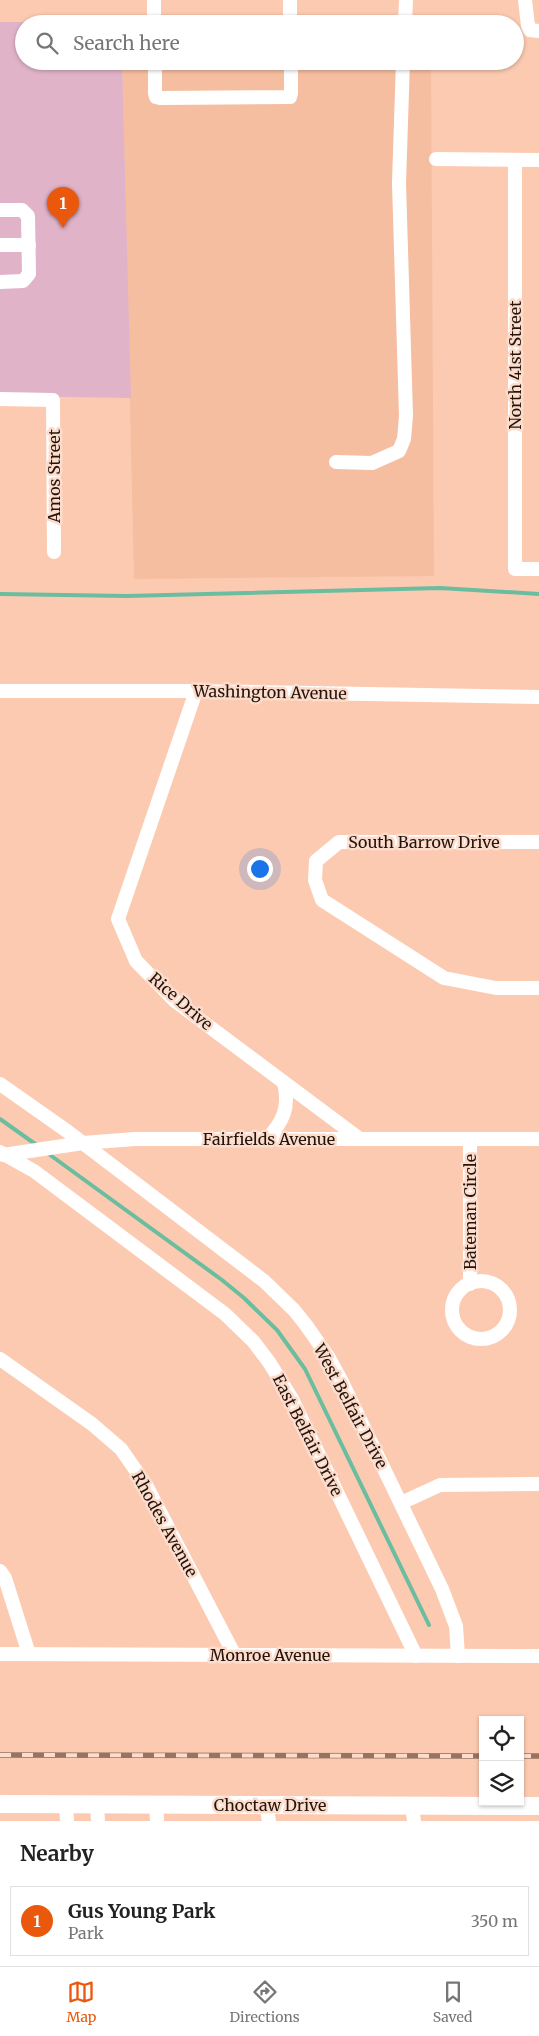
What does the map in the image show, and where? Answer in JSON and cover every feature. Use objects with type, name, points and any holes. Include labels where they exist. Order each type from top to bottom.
[{"type":"main road","name":"Choctaw Drive","points":[[0,1804],[67,1812],[157,1813],[413,1813],[539,1806]]},
{"type":"street","points":[[154,0],[154,15]]},
{"type":"street","points":[[290,0],[290,15]]},
{"type":"street","points":[[405,15],[406,0]]},
{"type":"street","points":[[525,0],[528,26],[530,30],[539,31]]},
{"type":"street","points":[[155,70],[155,92],[156,97],[160,98],[290,97],[291,70]]},
{"type":"street","points":[[336,462],[372,463],[399,451],[404,439],[406,416],[399,183],[403,70]]},
{"type":"street","points":[[436,159],[539,160]]},
{"type":"street","name":"North 41st Street","points":[[515,161],[515,569],[539,568]]},
{"type":"street","points":[[0,210],[22,210],[28,216],[29,245],[29,274],[23,280],[0,282]]},
{"type":"street","points":[[0,245],[29,245]]},
{"type":"street","name":"Amos Street","points":[[0,399],[53,400],[54,552]]},
{"type":"street","name":"Washington Avenue","points":[[0,691],[196,691],[539,697]]},
{"type":"street","name":"Rice Drive","points":[[196,691],[118,919],[136,961],[175,1001],[360,1140]]},
{"type":"street","name":"South Barrow Drive","points":[[539,842],[339,842],[316,861],[315,880],[322,900],[444,978],[496,988],[539,988]]},
{"type":"street","points":[[267,1139],[279,1126],[284,1117],[287,1101],[284,1083]]},
{"type":"street","name":"West Belfair Drive","points":[[0,1084],[76,1144],[248,1268],[294,1310],[329,1358],[442,1589],[453,1617],[457,1635],[458,1656]]},
{"type":"street","name":"Fairfields Avenue","points":[[2,1154],[22,1153],[76,1144],[135,1139],[539,1139]]},
{"type":"street","name":"Bateman Circle","points":[[470,1140],[470,1284]]},
{"type":"street","name":"East Belfair Drive","points":[[2,1154],[34,1171],[202,1296],[231,1319],[253,1341],[282,1380],[292,1399],[416,1656]]},
{"type":"street","points":[[486,1282],[496,1285],[508,1299],[510,1318],[498,1334],[490,1338],[480,1340],[471,1338],[456,1326],[452,1307],[455,1298],[460,1290],[470,1284],[486,1282]]},
{"type":"street","name":"Rhodes Avenue","points":[[0,1359],[92,1424],[121,1449],[146,1485],[234,1654]]},
{"type":"street","points":[[401,1503],[440,1485],[539,1484]]},
{"type":"street","points":[[0,1570],[5,1578],[29,1654]]},
{"type":"street","name":"Monroe Avenue","points":[[0,1654],[539,1656]]},
{"type":"shaded area","points":[[0,22],[15,22],[15,70],[122,70],[131,398],[0,396]]},
{"type":"shaded area","points":[[122,70],[431,70],[434,576],[134,579]]},
{"type":"waterway","points":[[0,594],[127,596],[440,588],[539,594]]},
{"type":"waterway","points":[[0,1119],[38,1146]]},
{"type":"waterway","points":[[46,1152],[222,1280],[277,1330],[305,1369],[429,1625]]},
{"type":"railway","points":[[0,1755],[479,1756]]},
{"type":"railway","points":[[524,1756],[539,1756]]},
{"type":"place","name":"Gus Young Park","points":[[63,228]]}]
